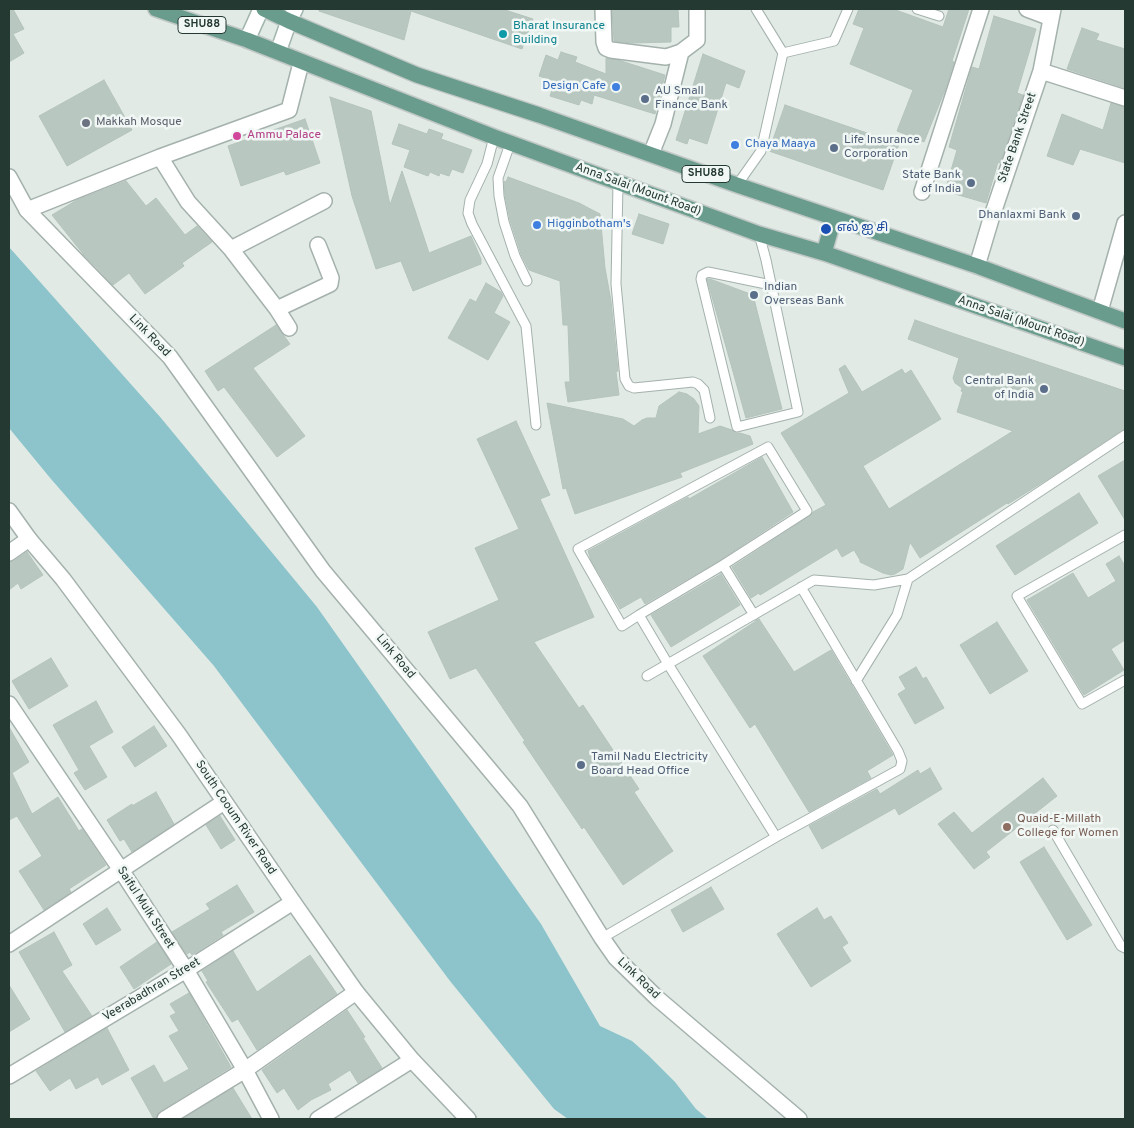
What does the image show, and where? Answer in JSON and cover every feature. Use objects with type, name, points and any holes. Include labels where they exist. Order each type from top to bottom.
[{"type":"main road","name":"Anna Salai (Mount Road)","points":[[156,9],[247,40],[510,144],[759,234],[824,253],[1125,358]]},
{"type":"main road","name":"SHU88","points":[[262,9],[292,15],[417,76],[539,115],[737,185],[977,266],[1125,321]]},
{"type":"main road","points":[[824,253],[834,218]]},
{"type":"street","points":[[247,40],[262,9]]},
{"type":"street","points":[[603,9],[604,42],[606,48],[666,57],[682,52],[697,40],[697,9]]},
{"type":"street","points":[[922,192],[981,9]]},
{"type":"street","points":[[1027,9],[1052,13]]},
{"type":"street","name":"State Bank Street","points":[[977,266],[1041,71],[1052,13]]},
{"type":"street","points":[[278,52],[292,15]]},
{"type":"street","points":[[651,154],[663,124],[682,52]]},
{"type":"street","points":[[27,210],[160,157],[289,110],[301,62]]},
{"type":"street","points":[[1041,71],[1125,98]]},
{"type":"street","points":[[160,157],[188,202],[231,249],[277,309],[289,328]]},
{"type":"street","name":"Link Road","points":[[9,177],[27,210],[170,357],[323,571],[520,806],[616,958],[657,998],[799,1119]]},
{"type":"street","points":[[231,249],[324,201]]},
{"type":"street","points":[[1100,311],[1125,223]]},
{"type":"street","points":[[277,309],[330,284],[331,278],[318,245]]},
{"type":"street","name":"South Cooum River Road","points":[[9,511],[29,539],[63,579],[167,719],[356,992],[412,1060],[468,1119]]},
{"type":"street","points":[[9,553],[29,539]]},
{"type":"street","name":"Saiful Mulk Street","points":[[9,704],[186,970],[272,1119]]},
{"type":"street","points":[[9,944],[224,802]]},
{"type":"street","name":"Veerabadhran Street","points":[[9,1076],[186,970],[293,902]]},
{"type":"street","points":[[166,1119],[245,1070],[356,992]]},
{"type":"street","points":[[318,1119],[412,1060]]},
{"type":"lane","points":[[737,185],[761,152],[783,53],[756,9]]},
{"type":"lane","points":[[783,53],[834,41],[848,9]]},
{"type":"lane","points":[[917,9],[939,16]]},
{"type":"lane","points":[[494,137],[487,164],[470,200],[468,213],[526,326],[536,425]]},
{"type":"lane","points":[[510,144],[498,178],[499,196],[504,222],[515,256],[527,280]]},
{"type":"lane","points":[[618,183],[616,284],[625,379],[629,386],[634,388],[692,382],[698,384],[704,390],[710,418]]},
{"type":"lane","points":[[759,234],[766,260],[798,412],[738,427],[701,279],[702,275],[708,272],[771,285]]},
{"type":"lane","points":[[647,676],[814,580],[874,586],[908,579],[1125,435]]},
{"type":"lane","points":[[768,446],[807,511],[723,565],[622,626],[578,549],[768,446]]},
{"type":"lane","points":[[1125,535],[1018,596],[1082,704],[1125,680]]},
{"type":"lane","points":[[723,565],[754,614]]},
{"type":"lane","points":[[856,681],[898,615],[908,579]]},
{"type":"lane","points":[[602,938],[776,837],[900,769],[902,761],[898,751],[801,587]]},
{"type":"lane","points":[[639,615],[776,837]]},
{"type":"lane","points":[[1053,830],[1121,946],[1125,948]]},
{"type":"water","points":[[9,247],[161,418],[317,607],[541,924],[600,1026],[632,1041],[675,1082],[696,1109],[708,1119],[568,1119],[554,1109],[450,981],[214,666],[9,428]]},
{"type":"building","points":[[9,9],[13,9],[24,29],[13,34],[24,53],[9,62]]},
{"type":"building","points":[[319,9],[502,9],[533,19],[522,49],[411,11],[404,40],[319,11]]},
{"type":"building","points":[[612,9],[678,9],[679,27],[671,27],[671,42],[633,43],[614,41]]},
{"type":"building","points":[[859,9],[893,9],[943,27],[949,9],[969,9],[952,61],[954,62],[945,90],[924,142],[897,131],[913,90],[850,64],[864,28],[853,24]]},
{"type":"building","points":[[994,16],[1036,29],[1017,93],[1023,95],[1000,163],[998,162],[986,203],[945,191],[957,150],[949,147],[972,67],[979,69]]},
{"type":"building","points":[[1082,28],[1099,34],[1096,40],[1125,49],[1125,88],[1067,69]]},
{"type":"building","points":[[561,52],[577,57],[575,62],[606,74],[606,58],[665,75],[655,114],[594,95],[592,104],[581,100],[579,105],[550,96],[555,81],[539,76],[546,55],[558,60]]},
{"type":"building","points":[[703,54],[745,71],[739,88],[726,83],[707,144],[689,138],[687,144],[676,140]]},
{"type":"building","name":"Makkah Mosque","points":[[104,80],[132,130],[67,166],[39,116]]},
{"type":"building","points":[[330,97],[371,111],[390,205],[402,171],[429,253],[471,236],[481,259],[481,264],[413,291],[401,261],[376,269],[352,196]]},
{"type":"building","points":[[1111,103],[1125,107],[1125,163],[1080,149],[1073,165],[1047,156],[1062,114],[1103,130]]},
{"type":"building","name":"Life Insurance Corporation","points":[[785,105],[899,144],[883,190],[769,151]]},
{"type":"building","points":[[305,119],[320,163],[286,175],[284,171],[241,186],[228,146]]},
{"type":"building","points":[[399,124],[427,134],[429,129],[443,134],[441,139],[472,150],[463,173],[452,169],[449,176],[440,173],[439,176],[430,172],[428,176],[404,167],[410,150],[392,144]]},
{"type":"building","points":[[508,177],[579,203],[600,214],[605,268],[611,301],[619,395],[568,402],[565,382],[570,382],[568,325],[563,325],[560,281],[529,270],[521,254],[510,220],[505,195],[504,181],[506,182]]},
{"type":"building","points":[[126,181],[146,206],[156,198],[185,235],[197,226],[212,242],[182,263],[184,266],[145,294],[129,273],[113,285],[84,255],[52,215],[77,200]]},
{"type":"building","points":[[639,214],[669,224],[663,244],[632,234]]},
{"type":"building","points":[[707,279],[753,295],[782,409],[746,418]]},
{"type":"building","points":[[486,283],[501,292],[503,296],[494,313],[510,322],[488,360],[448,338],[470,299],[476,302]]},
{"type":"building","points":[[915,320],[1125,391],[1125,429],[920,558],[910,542],[903,569],[895,574],[883,573],[860,562],[854,550],[842,557],[837,548],[760,595],[759,593],[751,598],[732,567],[826,505],[781,433],[849,393],[839,369],[845,365],[862,392],[902,369],[905,374],[911,370],[941,419],[863,466],[889,509],[1013,431],[957,412],[963,392],[961,391],[962,388],[955,383],[953,378],[959,358],[908,339]]},
{"type":"building","points":[[276,325],[290,344],[253,368],[305,436],[277,457],[224,387],[218,391],[205,371]]},
{"type":"building","points":[[679,392],[687,394],[699,406],[698,434],[720,426],[735,433],[750,436],[753,444],[680,473],[682,477],[575,514],[566,488],[563,489],[547,403],[623,419],[634,426],[647,418],[656,418],[659,406]]},
{"type":"building","points":[[516,421],[550,495],[540,499],[594,617],[534,642],[579,708],[583,705],[639,789],[634,792],[673,851],[623,885],[584,827],[582,829],[523,742],[525,741],[476,668],[450,679],[428,632],[499,600],[475,548],[519,529],[477,439]]},
{"type":"building","points":[[762,457],[793,512],[720,560],[645,604],[641,597],[620,609],[591,560],[588,551],[688,497],[689,499]]},
{"type":"building","points":[[1125,460],[1125,520],[1098,476]]},
{"type":"building","points":[[1079,493],[1098,523],[1015,575],[996,546]]},
{"type":"building","points":[[27,552],[43,575],[21,589],[18,583],[9,590],[9,562],[14,561]]},
{"type":"building","points":[[1119,556],[1125,566],[1125,640],[1111,649],[1124,670],[1084,695],[1027,600],[1073,573],[1088,598],[1116,581],[1106,564]]},
{"type":"building","points":[[721,574],[740,605],[671,647],[651,615]]},
{"type":"building","points":[[759,619],[794,672],[831,650],[893,755],[867,771],[871,778],[809,812],[755,724],[750,728],[703,656]]},
{"type":"building","points":[[997,622],[1028,671],[990,694],[960,645]]},
{"type":"building","points":[[51,658],[68,686],[29,709],[12,681]]},
{"type":"building","points":[[916,667],[923,679],[926,677],[944,708],[915,724],[898,694],[906,689],[899,677]]},
{"type":"building","points":[[96,701],[113,732],[89,746],[107,777],[85,790],[74,773],[79,770],[53,725]]},
{"type":"building","points":[[154,726],[167,746],[135,767],[122,747]]},
{"type":"building","points":[[9,727],[29,762],[12,773],[32,814],[58,797],[79,831],[82,829],[106,865],[69,889],[71,892],[44,910],[19,871],[42,856],[17,816],[9,820]]},
{"type":"building","points":[[930,768],[942,789],[899,815],[895,808],[822,849],[809,826],[877,789],[880,794],[918,770],[920,774]]},
{"type":"building","points":[[1043,778],[1057,796],[986,852],[990,857],[974,869],[938,824],[954,812],[972,833]]},
{"type":"building","points":[[156,792],[174,824],[132,852],[124,839],[120,841],[107,820]]},
{"type":"building","points":[[220,816],[235,840],[221,849],[206,825]]},
{"type":"building","points":[[1044,847],[1092,925],[1067,940],[1020,862]]},
{"type":"building","points":[[237,885],[254,912],[221,932],[223,935],[192,955],[190,952],[187,954],[172,932],[210,909],[206,904]]},
{"type":"building","points":[[711,887],[724,909],[683,932],[671,910]]},
{"type":"building","points":[[107,908],[121,930],[96,945],[83,924]]},
{"type":"building","points":[[817,908],[824,920],[831,916],[848,943],[842,947],[851,961],[811,987],[777,934]]},
{"type":"building","points":[[54,932],[72,965],[62,971],[92,1016],[65,1032],[19,952]]},
{"type":"building","points":[[157,942],[171,964],[134,989],[120,967]]},
{"type":"building","points":[[233,951],[257,992],[310,955],[337,994],[257,1050],[238,1019],[232,1022],[206,982],[208,981],[202,971]]},
{"type":"building","points":[[9,985],[30,1019],[9,1032]]},
{"type":"building","points":[[189,993],[231,1067],[160,1111],[156,1119],[154,1119],[131,1078],[154,1065],[164,1083],[189,1069],[169,1036],[179,1031],[170,1016],[176,1013],[170,1004]]},
{"type":"building","points":[[347,1010],[382,1068],[358,1083],[350,1070],[328,1084],[331,1090],[311,1100],[298,1110],[284,1088],[277,1093],[262,1070]]},
{"type":"building","points":[[107,1028],[129,1070],[102,1085],[98,1077],[76,1089],[70,1078],[50,1091],[36,1071]]},
{"type":"building","points":[[233,1088],[252,1119],[183,1119]]},
{"type":"place","name":"Bharat Insurance Building","points":[[503,34]]},
{"type":"place","name":"Design Cafe","points":[[616,87]]},
{"type":"place","name":"AU Small Finance Bank","points":[[645,99]]},
{"type":"place","name":"Makkah Mosque","points":[[86,123]]},
{"type":"place","name":"Ammu Palace","points":[[237,136]]},
{"type":"place","name":"Chaya Maaya","points":[[735,145]]},
{"type":"place","name":"Life Insurance Corporation","points":[[834,148]]},
{"type":"place","name":"State Bank of India","points":[[971,183]]},
{"type":"place","name":"Dhanlaxmi Bank","points":[[1076,216]]},
{"type":"place","name":"Higginbotham's","points":[[537,225]]},
{"type":"place","name":"எல் ஐ சி","points":[[826,229]]},
{"type":"place","name":"Indian Overseas Bank","points":[[754,295]]},
{"type":"place","name":"Central Bank of India","points":[[1044,389]]},
{"type":"place","name":"Tamil Nadu Electricity Board Head Office","points":[[581,765]]},
{"type":"place","name":"Quaid-E-Millath College for Women","points":[[1007,827]]}]
